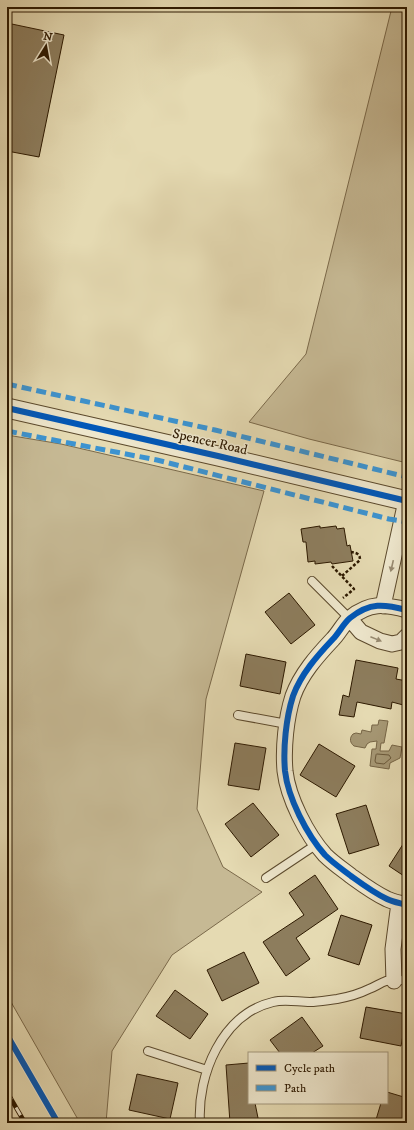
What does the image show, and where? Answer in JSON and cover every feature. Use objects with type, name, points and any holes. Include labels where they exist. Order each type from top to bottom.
[{"type":"street","name":"Spencer Road","points":[[7,408],[407,501]]},
{"type":"street","points":[[383,606],[407,501]]},
{"type":"street","points":[[400,981],[393,949],[403,904],[387,899],[358,882],[326,855],[308,831],[299,814],[288,786],[285,771],[285,760],[287,724],[293,696],[305,673],[318,655],[350,619],[361,611],[375,605],[392,606],[407,610]]},
{"type":"street","points":[[350,619],[361,632],[380,641],[392,644],[401,642],[407,636]]},
{"type":"lane","points":[[312,581],[350,619]]},
{"type":"lane","points":[[238,715],[287,724]]},
{"type":"lane","points":[[266,878],[317,844]]},
{"type":"lane","points":[[200,1123],[200,1096],[209,1064],[217,1047],[228,1032],[249,1011],[275,1001],[327,1001],[346,997],[385,982],[400,981]]},
{"type":"lane","points":[[148,1051],[207,1070]]},
{"type":"path","points":[[342,576],[360,560],[357,553],[351,552]]},
{"type":"path","points":[[332,566],[354,589],[336,605]]},
{"type":"shaded area","points":[[392,7],[407,7],[407,463],[309,439],[249,422],[306,354]]},
{"type":"shaded area","points":[[7,435],[61,444],[264,491],[206,699],[197,809],[223,867],[262,892],[172,955],[112,1051],[106,1123],[80,1123],[7,995]]},
{"type":"water","points":[[379,720],[388,721],[384,743],[381,743],[380,751],[389,751],[392,745],[402,747],[400,758],[390,763],[389,769],[370,766],[372,749],[376,749],[377,741],[370,742],[365,748],[354,746],[350,740],[353,734],[361,734],[362,730],[371,732],[372,725],[378,725]]},
{"type":"building","points":[[7,23],[64,35],[39,157],[7,151]]},
{"type":"building","points":[[320,526],[320,528],[336,526],[337,529],[344,528],[347,546],[350,545],[353,561],[332,564],[331,562],[315,564],[315,561],[308,562],[306,542],[303,542],[301,529]]},
{"type":"building","points":[[289,593],[315,625],[291,644],[265,612]]},
{"type":"building","points":[[246,654],[286,662],[280,694],[240,686]]},
{"type":"building","points":[[356,660],[398,668],[396,679],[407,681],[407,706],[392,702],[391,709],[357,702],[354,717],[339,715],[343,695],[349,697]]},
{"type":"building","points":[[235,743],[266,748],[259,790],[228,785]]},
{"type":"building","points":[[319,744],[355,766],[336,797],[300,775]]},
{"type":"building","points":[[253,803],[279,835],[251,857],[225,824]]},
{"type":"building","points":[[366,805],[379,845],[349,854],[336,814]]},
{"type":"building","points":[[407,838],[407,878],[389,866]]},
{"type":"building","points":[[315,875],[338,909],[296,938],[310,959],[286,976],[263,942],[304,915],[289,893]]},
{"type":"building","points":[[341,915],[372,925],[359,965],[328,955]]},
{"type":"building","points":[[244,952],[259,983],[222,1001],[207,970]]},
{"type":"building","points":[[175,990],[208,1014],[190,1039],[156,1016]]},
{"type":"building","points":[[366,1007],[407,1014],[401,1046],[360,1038]]},
{"type":"building","points":[[302,1017],[323,1046],[314,1052],[279,1052],[270,1040]]},
{"type":"building","points":[[248,1063],[248,1104],[255,1104],[259,1123],[230,1123],[226,1065]]},
{"type":"building","points":[[137,1074],[178,1083],[170,1119],[129,1110]]},
{"type":"building","points":[[388,1092],[407,1098],[407,1123],[375,1123],[381,1104],[388,1104]]},
{"type":"railway","points":[[7,1092],[25,1123]]},
{"type":"marked path","points":[[7,384],[215,430],[407,477]]},
{"type":"marked path","points":[[7,431],[157,460],[389,519],[407,522]]},
{"type":"cycle path","points":[[7,408],[407,501]]},
{"type":"cycle path","points":[[407,610],[391,606],[371,607],[357,613],[345,623],[310,666],[296,688],[289,714],[284,753],[285,771],[290,793],[299,816],[318,847],[331,861],[377,894],[389,900],[407,905]]},
{"type":"cycle path","points":[[7,1035],[58,1123]]}]
